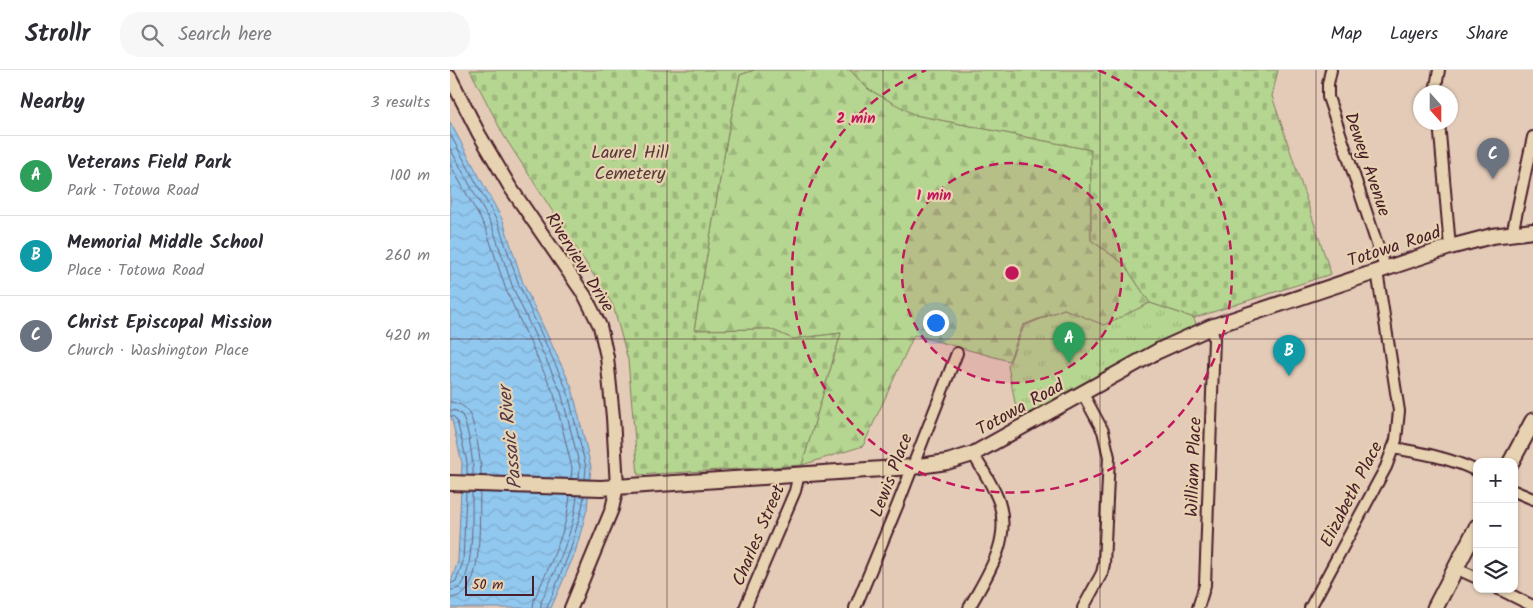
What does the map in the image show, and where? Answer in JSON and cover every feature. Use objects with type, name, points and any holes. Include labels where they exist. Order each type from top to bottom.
[{"type":"main road","name":"Totowa Road","points":[[453,483],[597,488],[912,467],[947,462],[973,454],[1158,351],[1211,327],[1450,247],[1492,236],[1533,231]]},
{"type":"main road","points":[[1513,458],[1533,421]]},
{"type":"main road","points":[[1435,608],[1473,534]]},
{"type":"street","name":"Dewey Avenue","points":[[1331,70],[1328,97],[1381,270]]},
{"type":"street","points":[[1437,85],[1439,70]]},
{"type":"street","name":"Riverview Drive","points":[[450,77],[499,168],[585,296],[596,318],[604,341],[610,376],[617,487]]},
{"type":"street","points":[[1440,130],[1450,247]]},
{"type":"street","points":[[1512,234],[1533,137]]},
{"type":"street","name":"Elizabeth Place","points":[[1310,608],[1386,467],[1397,433],[1399,411],[1381,270]]},
{"type":"street","name":"William Place","points":[[1198,608],[1205,585],[1214,339],[1211,327]]},
{"type":"street","name":"Lewis Place","points":[[855,608],[957,352]]},
{"type":"street","points":[[1083,394],[1103,432],[1109,456],[1104,564],[1102,573],[1083,608]]},
{"type":"street","points":[[1393,448],[1442,457],[1473,469]]},
{"type":"street","points":[[969,608],[999,552],[1002,532],[999,504],[973,454]]},
{"type":"street","name":"Charles Street","points":[[745,608],[795,491],[799,474]]},
{"type":"street","points":[[571,608],[612,508],[617,487]]},
{"type":"street","points":[[1518,492],[1533,499]]},
{"type":"street","points":[[1455,568],[1473,576]]},
{"type":"street","points":[[1507,593],[1533,606]]},
{"type":"green space","name":"Laurel Hill Cemetery","points":[[470,70],[754,70],[740,75],[728,133],[694,330],[770,329],[793,339],[841,333],[802,465],[638,475],[628,360],[613,305],[504,136]]},
{"type":"green space","points":[[754,70],[850,70],[868,89],[916,115],[1091,150],[1091,240],[1124,264],[1150,303],[1103,326],[1064,309],[1023,325],[1009,361],[914,335],[863,446],[802,465],[841,333],[793,339],[770,329],[694,330],[728,133],[740,75]]},
{"type":"green space","points":[[850,70],[1278,70],[1272,96],[1331,274],[1194,318],[1150,303],[1124,264],[1091,240],[1091,150],[915,115],[868,89]]},
{"type":"green space","points":[[1150,303],[1194,318],[1197,327],[1024,424],[1016,408],[1008,366],[1024,326],[1064,309],[1104,325]]},
{"type":"water","name":"Passaic River","points":[[450,122],[503,221],[523,283],[572,388],[591,467],[587,509],[575,553],[551,608],[450,608],[450,585],[458,561],[462,463],[450,412]]},
{"type":"place","name":"Christ Episcopal Mission","points":[[1493,179]]},
{"type":"place","name":"Veterans Field Park","points":[[1069,363]]},
{"type":"place","name":"Memorial Middle School","points":[[1289,376]]}]
